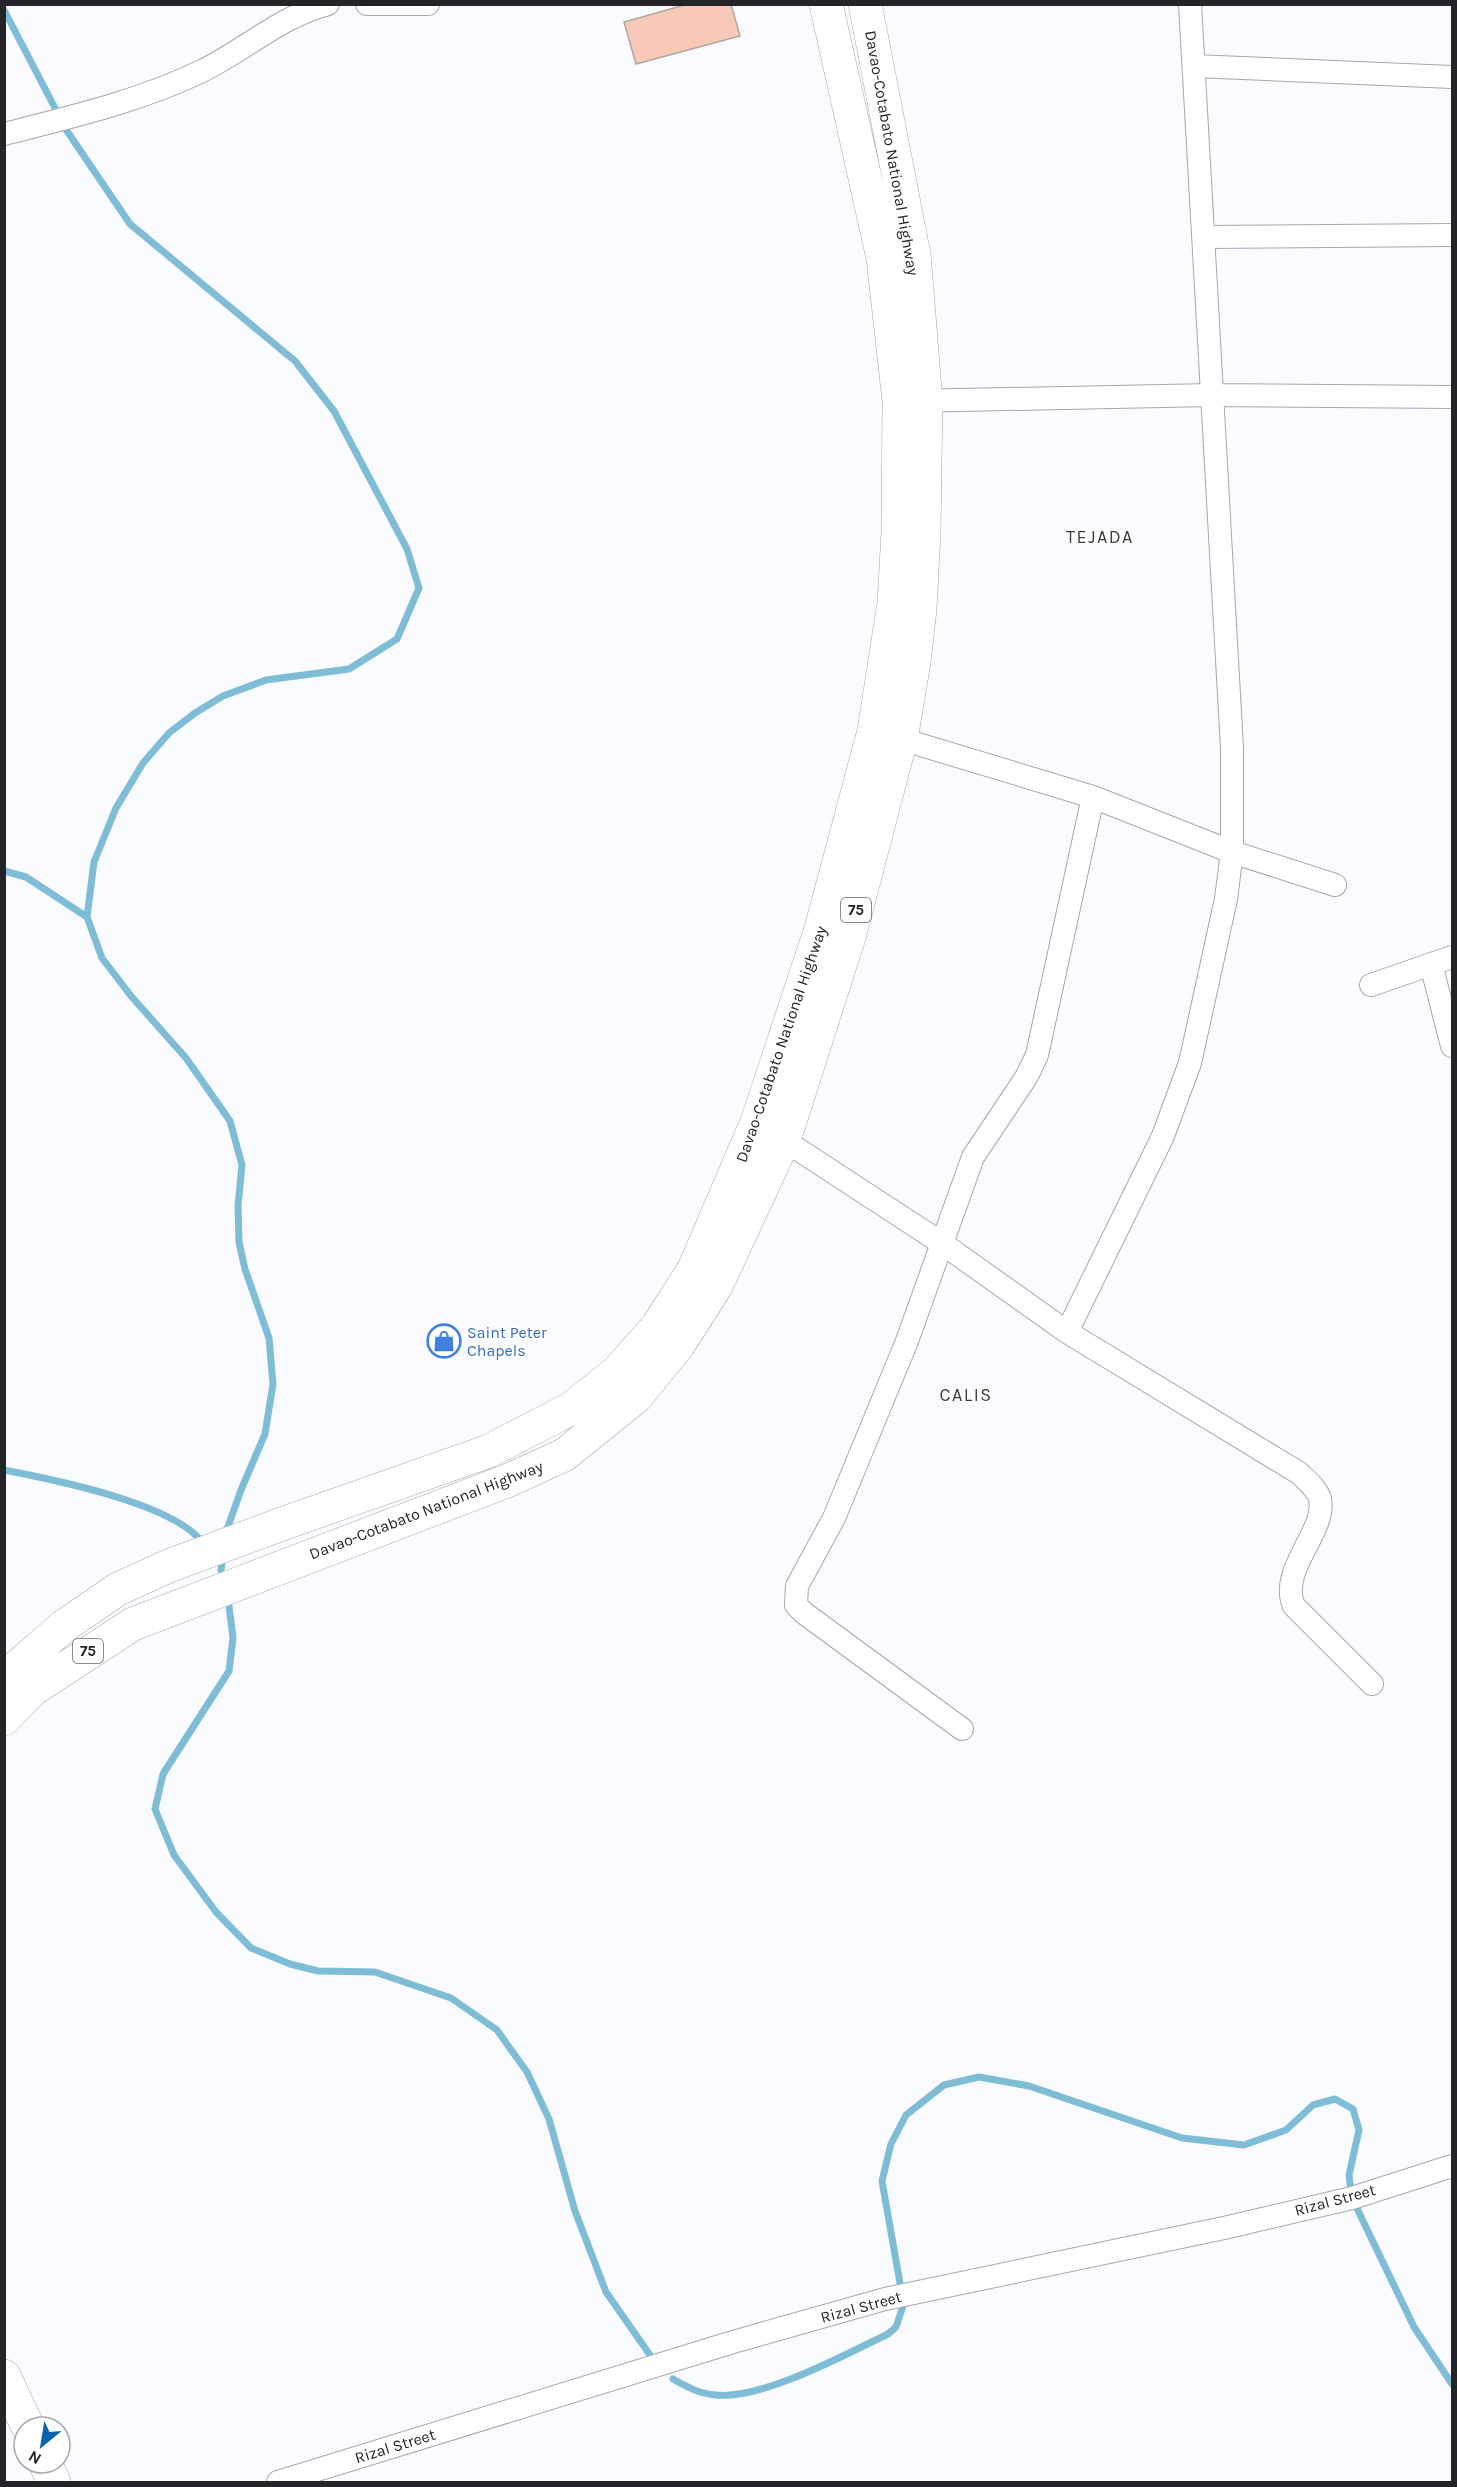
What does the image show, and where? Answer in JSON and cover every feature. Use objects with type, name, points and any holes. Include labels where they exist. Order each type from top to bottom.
[{"type":"highway","name":"Davao-Cotabato National Highway","points":[[826,4],[884,258],[913,401]]},
{"type":"highway","name":"Davao-Cotabato National Highway","points":[[14,1674],[184,1604],[507,1481],[564,1455],[636,1397],[679,1344],[716,1286],[784,1140],[849,937],[888,735],[898,532],[913,401],[914,255],[865,4]]},
{"type":"highway","name":"Davao-Cotabato National Highway","points":[[4,1719],[14,1674],[64,1626],[118,1589],[171,1565],[489,1451],[572,1408],[617,1372],[657,1327],[694,1269],[757,1122],[888,735]]},
{"type":"highway","points":[[4,2376],[22,2415]]},
{"type":"street","points":[[4,134],[128,101],[167,87],[235,54],[274,27],[306,10],[328,4]]},
{"type":"street","points":[[368,4],[428,4]]},
{"type":"street","points":[[1067,1332],[1178,1099],[1198,1032],[1226,899],[1232,852],[1232,748],[1190,4]]},
{"type":"street","points":[[1194,66],[1452,76]]},
{"type":"street","points":[[1204,237],[1452,235]]},
{"type":"street","points":[[913,401],[1211,395],[1452,398]]},
{"type":"street","points":[[888,735],[1093,796],[1232,852],[1335,885]]},
{"type":"street","points":[[962,1729],[804,1613],[796,1605],[795,1596],[806,1567],[834,1518],[943,1244],[974,1157],[1027,1076],[1037,1055],[1093,796]]},
{"type":"street","points":[[1371,985],[1442,961],[1452,1046]]},
{"type":"street","points":[[757,1122],[943,1244],[1067,1332],[1299,1473],[1320,1498],[1318,1515],[1290,1584],[1290,1597],[1294,1606],[1372,1684]]},
{"type":"street","name":"Rizal Street","points":[[279,2482],[733,2342],[885,2299],[1352,2198],[1452,2166]]},
{"type":"building","points":[[688,4],[731,4],[740,36],[636,64],[624,22]]},
{"type":"waterway","points":[[4,10],[55,108]]},
{"type":"waterway","points":[[67,131],[130,224],[295,361],[334,411],[407,549],[419,588],[397,639],[349,669],[266,680],[223,696],[195,713],[169,733],[143,763],[116,808],[94,862],[87,917],[102,958],[131,996],[186,1058],[230,1121],[242,1165],[238,1206],[239,1242],[245,1269],[269,1338],[273,1384],[265,1434],[225,1535]]},
{"type":"waterway","points":[[4,871],[26,877],[87,917]]},
{"type":"waterway","points":[[4,1470],[81,1487],[142,1506],[169,1517],[190,1530],[204,1545]]},
{"type":"waterway","points":[[221,1570],[223,1555]]},
{"type":"waterway","points":[[228,1598],[233,1638],[229,1671],[163,1774],[155,1809],[174,1855],[216,1912],[251,1948],[290,1964],[318,1971],[375,1972],[451,1998],[497,2030],[527,2072],[549,2119],[575,2211],[606,2292],[650,2355]]},
{"type":"waterway","points":[[900,2283],[882,2181],[891,2144],[906,2115],[944,2085],[979,2077],[1029,2086],[1182,2138],[1244,2145],[1286,2130],[1313,2105],[1335,2099],[1353,2109],[1359,2130],[1349,2175],[1352,2198],[1414,2327],[1452,2384]]},
{"type":"waterway","points":[[673,2379],[699,2392],[716,2395],[735,2395],[780,2383],[888,2334],[896,2327],[903,2306]]},
{"type":"place","name":"Saint Peter Chapels","points":[[444,1341]]},
{"type":"district","name":"TEJADA","points":[[1100,537]]},
{"type":"district","name":"CALIS","points":[[966,1395]]}]
